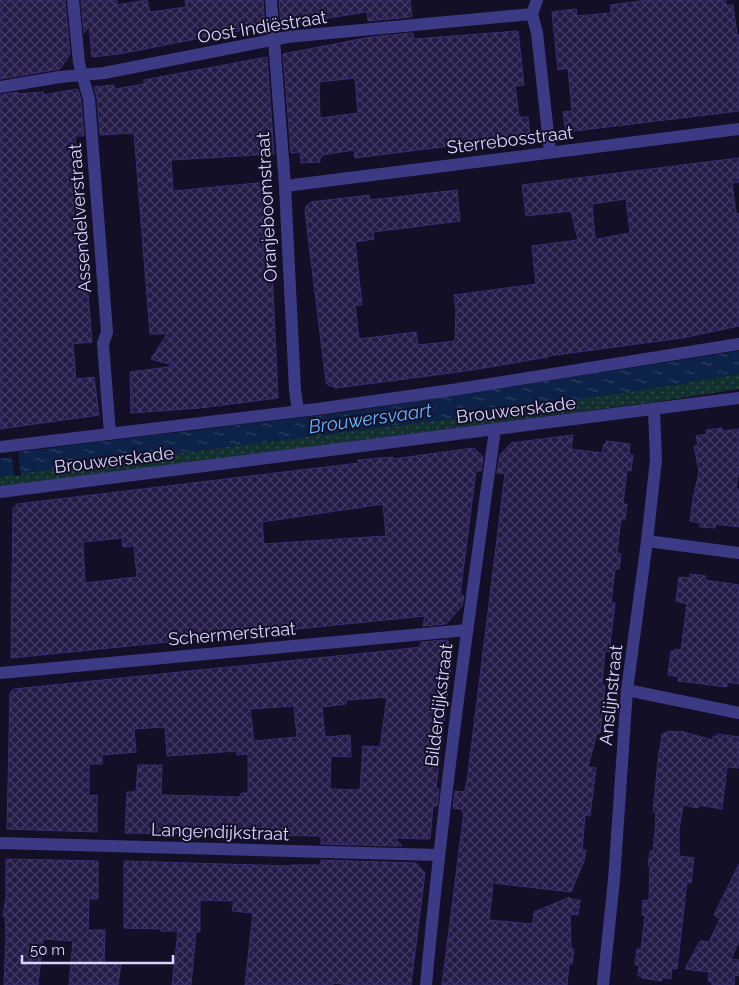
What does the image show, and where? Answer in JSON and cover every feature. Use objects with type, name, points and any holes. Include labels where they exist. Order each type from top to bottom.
[{"type":"street","name":"Assendelverstraat","points":[[73,0],[79,63],[88,99],[107,332],[103,344],[110,434]]},
{"type":"street","name":"Oranjeboomstraat","points":[[272,0],[298,411]]},
{"type":"street","points":[[537,0],[532,14],[537,33],[550,152]]},
{"type":"street","name":"Oost Indiëstraat","points":[[0,87],[60,77],[104,73],[287,37],[532,14]]},
{"type":"street","name":"Sterrebosstraat","points":[[285,186],[739,129]]},
{"type":"street","points":[[0,446],[298,411],[452,390],[739,344]]},
{"type":"street","name":"Brouwerskade","points":[[0,492],[739,398]]},
{"type":"street","name":"Anslijnstraat","points":[[603,985],[614,880],[627,690],[648,541],[656,460],[654,410]]},
{"type":"street","name":"Bilderdijkstraat","points":[[426,985],[438,855],[495,430]]},
{"type":"street","points":[[648,541],[739,553]]},
{"type":"street","name":"Schermerstraat","points":[[0,673],[467,630]]},
{"type":"street","points":[[627,690],[739,713]]},
{"type":"street","name":"Langendijkstraat","points":[[0,843],[438,855]]},
{"type":"green space","points":[[739,374],[739,389],[663,401],[0,487],[0,476],[5,475],[455,418]]},
{"type":"water","name":"Brouwersvaart","points":[[739,351],[739,374],[455,418],[0,476],[0,454],[347,412]]},
{"type":"pier","points":[[18,452],[21,475],[14,476],[12,457],[0,458],[0,454]]},
{"type":"building","points":[[0,0],[65,0],[70,54],[60,69],[0,79]]},
{"type":"building","points":[[81,0],[117,0],[117,5],[147,0],[150,12],[186,7],[185,0],[263,0],[265,27],[119,54],[92,57],[89,26],[84,33]]},
{"type":"building","points":[[279,0],[410,0],[412,17],[368,21],[367,12],[281,25]]},
{"type":"building","points":[[648,0],[726,0],[726,5],[733,5],[737,35],[739,35],[739,111],[566,132],[563,112],[572,111],[568,68],[558,70],[552,12],[576,9],[577,16],[611,13],[610,5]]},
{"type":"building","points":[[518,31],[524,85],[515,86],[519,117],[528,117],[530,136],[355,158],[354,150],[322,155],[320,162],[301,163],[300,152],[291,153],[283,54],[371,37],[413,33],[414,39]],"holes":[[[355,78],[358,113],[320,118],[319,82]]]},
{"type":"building","points":[[267,57],[274,154],[171,160],[173,191],[268,182],[278,398],[200,408],[131,413],[130,372],[176,366],[151,359],[167,334],[150,334],[134,133],[100,135],[97,98],[94,87],[114,85],[115,89],[144,84],[144,80]]},
{"type":"building","points":[[78,89],[81,100],[84,136],[75,136],[92,342],[73,344],[76,379],[94,377],[99,415],[0,429],[0,95],[18,92],[18,94],[44,92],[42,95]]},
{"type":"building","points":[[739,158],[739,182],[732,183],[736,213],[739,214],[739,326],[682,338],[548,356],[466,371],[336,388],[328,385],[326,382],[305,211],[306,206],[311,202],[369,195],[370,200],[457,190],[460,221],[373,232],[374,239],[355,242],[362,305],[355,305],[359,339],[416,332],[418,345],[455,341],[456,310],[454,295],[536,284],[532,246],[578,240],[571,211],[526,216],[522,185]],"holes":[[[626,199],[630,233],[595,238],[592,204]]]},
{"type":"building","points":[[722,428],[722,431],[739,429],[739,468],[736,489],[739,489],[739,527],[716,524],[715,528],[700,527],[700,523],[690,521],[699,472],[694,446],[698,445],[696,436],[707,434],[706,430]]},
{"type":"building","points":[[573,435],[571,449],[602,453],[606,441],[630,444],[629,454],[633,455],[631,471],[627,470],[623,504],[627,504],[625,520],[621,519],[617,553],[621,554],[619,569],[615,569],[611,603],[615,603],[609,652],[605,651],[602,685],[605,685],[600,733],[597,733],[588,767],[596,768],[590,816],[585,815],[582,850],[586,850],[584,861],[571,892],[493,883],[489,920],[533,924],[534,912],[570,897],[570,899],[580,900],[578,915],[570,914],[571,949],[574,949],[572,964],[569,964],[567,985],[442,985],[464,812],[462,813],[463,810],[453,808],[455,791],[465,792],[468,774],[505,474],[497,473],[500,455],[511,443]]},
{"type":"building","points":[[474,448],[483,457],[481,471],[476,471],[460,595],[464,596],[462,606],[446,624],[423,626],[425,616],[11,658],[13,509],[17,504],[359,463],[358,460],[393,457],[393,459]],"holes":[[[383,504],[386,536],[264,544],[262,522]],[[122,538],[123,547],[134,546],[137,577],[85,583],[83,542]]]},
{"type":"building","points":[[690,574],[706,576],[705,580],[739,585],[739,684],[727,682],[727,687],[678,681],[679,677],[668,675],[671,651],[674,652],[675,649],[681,650],[687,604],[676,601],[679,577],[690,578]]},
{"type":"building","points":[[447,640],[453,649],[436,788],[439,789],[437,806],[433,806],[430,839],[395,838],[402,846],[321,844],[321,836],[125,833],[127,792],[136,792],[138,765],[162,765],[161,795],[240,797],[241,793],[248,793],[248,754],[237,755],[237,751],[167,756],[165,727],[134,729],[136,752],[102,755],[102,764],[89,764],[89,796],[97,795],[97,832],[7,829],[10,693],[14,689],[396,650],[420,647],[421,642]],"holes":[[[387,697],[380,747],[363,746],[360,790],[330,789],[331,756],[351,757],[350,735],[325,737],[322,707],[346,704],[346,700]],[[294,706],[297,737],[254,741],[250,709]]]},
{"type":"building","points":[[670,731],[680,731],[713,740],[713,736],[715,737],[717,734],[739,737],[739,768],[727,767],[722,809],[699,805],[698,808],[683,805],[679,830],[679,856],[694,858],[691,883],[687,882],[677,969],[672,968],[671,979],[662,977],[662,981],[638,976],[639,965],[635,965],[637,949],[641,950],[645,916],[642,915],[643,900],[649,901],[650,866],[648,866],[650,851],[653,851],[656,820],[656,814],[653,812],[659,751],[662,734]]},
{"type":"building","points":[[6,859],[98,861],[98,899],[89,899],[88,930],[105,930],[104,962],[121,964],[118,985],[69,985],[73,941],[43,939],[38,985],[4,985],[6,935],[5,916],[3,916],[6,897]]},
{"type":"building","points":[[321,860],[416,863],[425,873],[411,985],[350,985],[333,983],[333,985],[245,985],[253,913],[232,911],[234,901],[200,900],[200,932],[196,932],[191,985],[172,985],[178,931],[124,928],[124,861],[290,866],[321,865]]},
{"type":"building","points":[[739,864],[739,941],[731,959],[739,960],[739,976],[735,975],[734,985],[712,985],[712,982],[708,981],[709,972],[685,969],[700,941],[709,942],[720,919],[714,915]]}]
